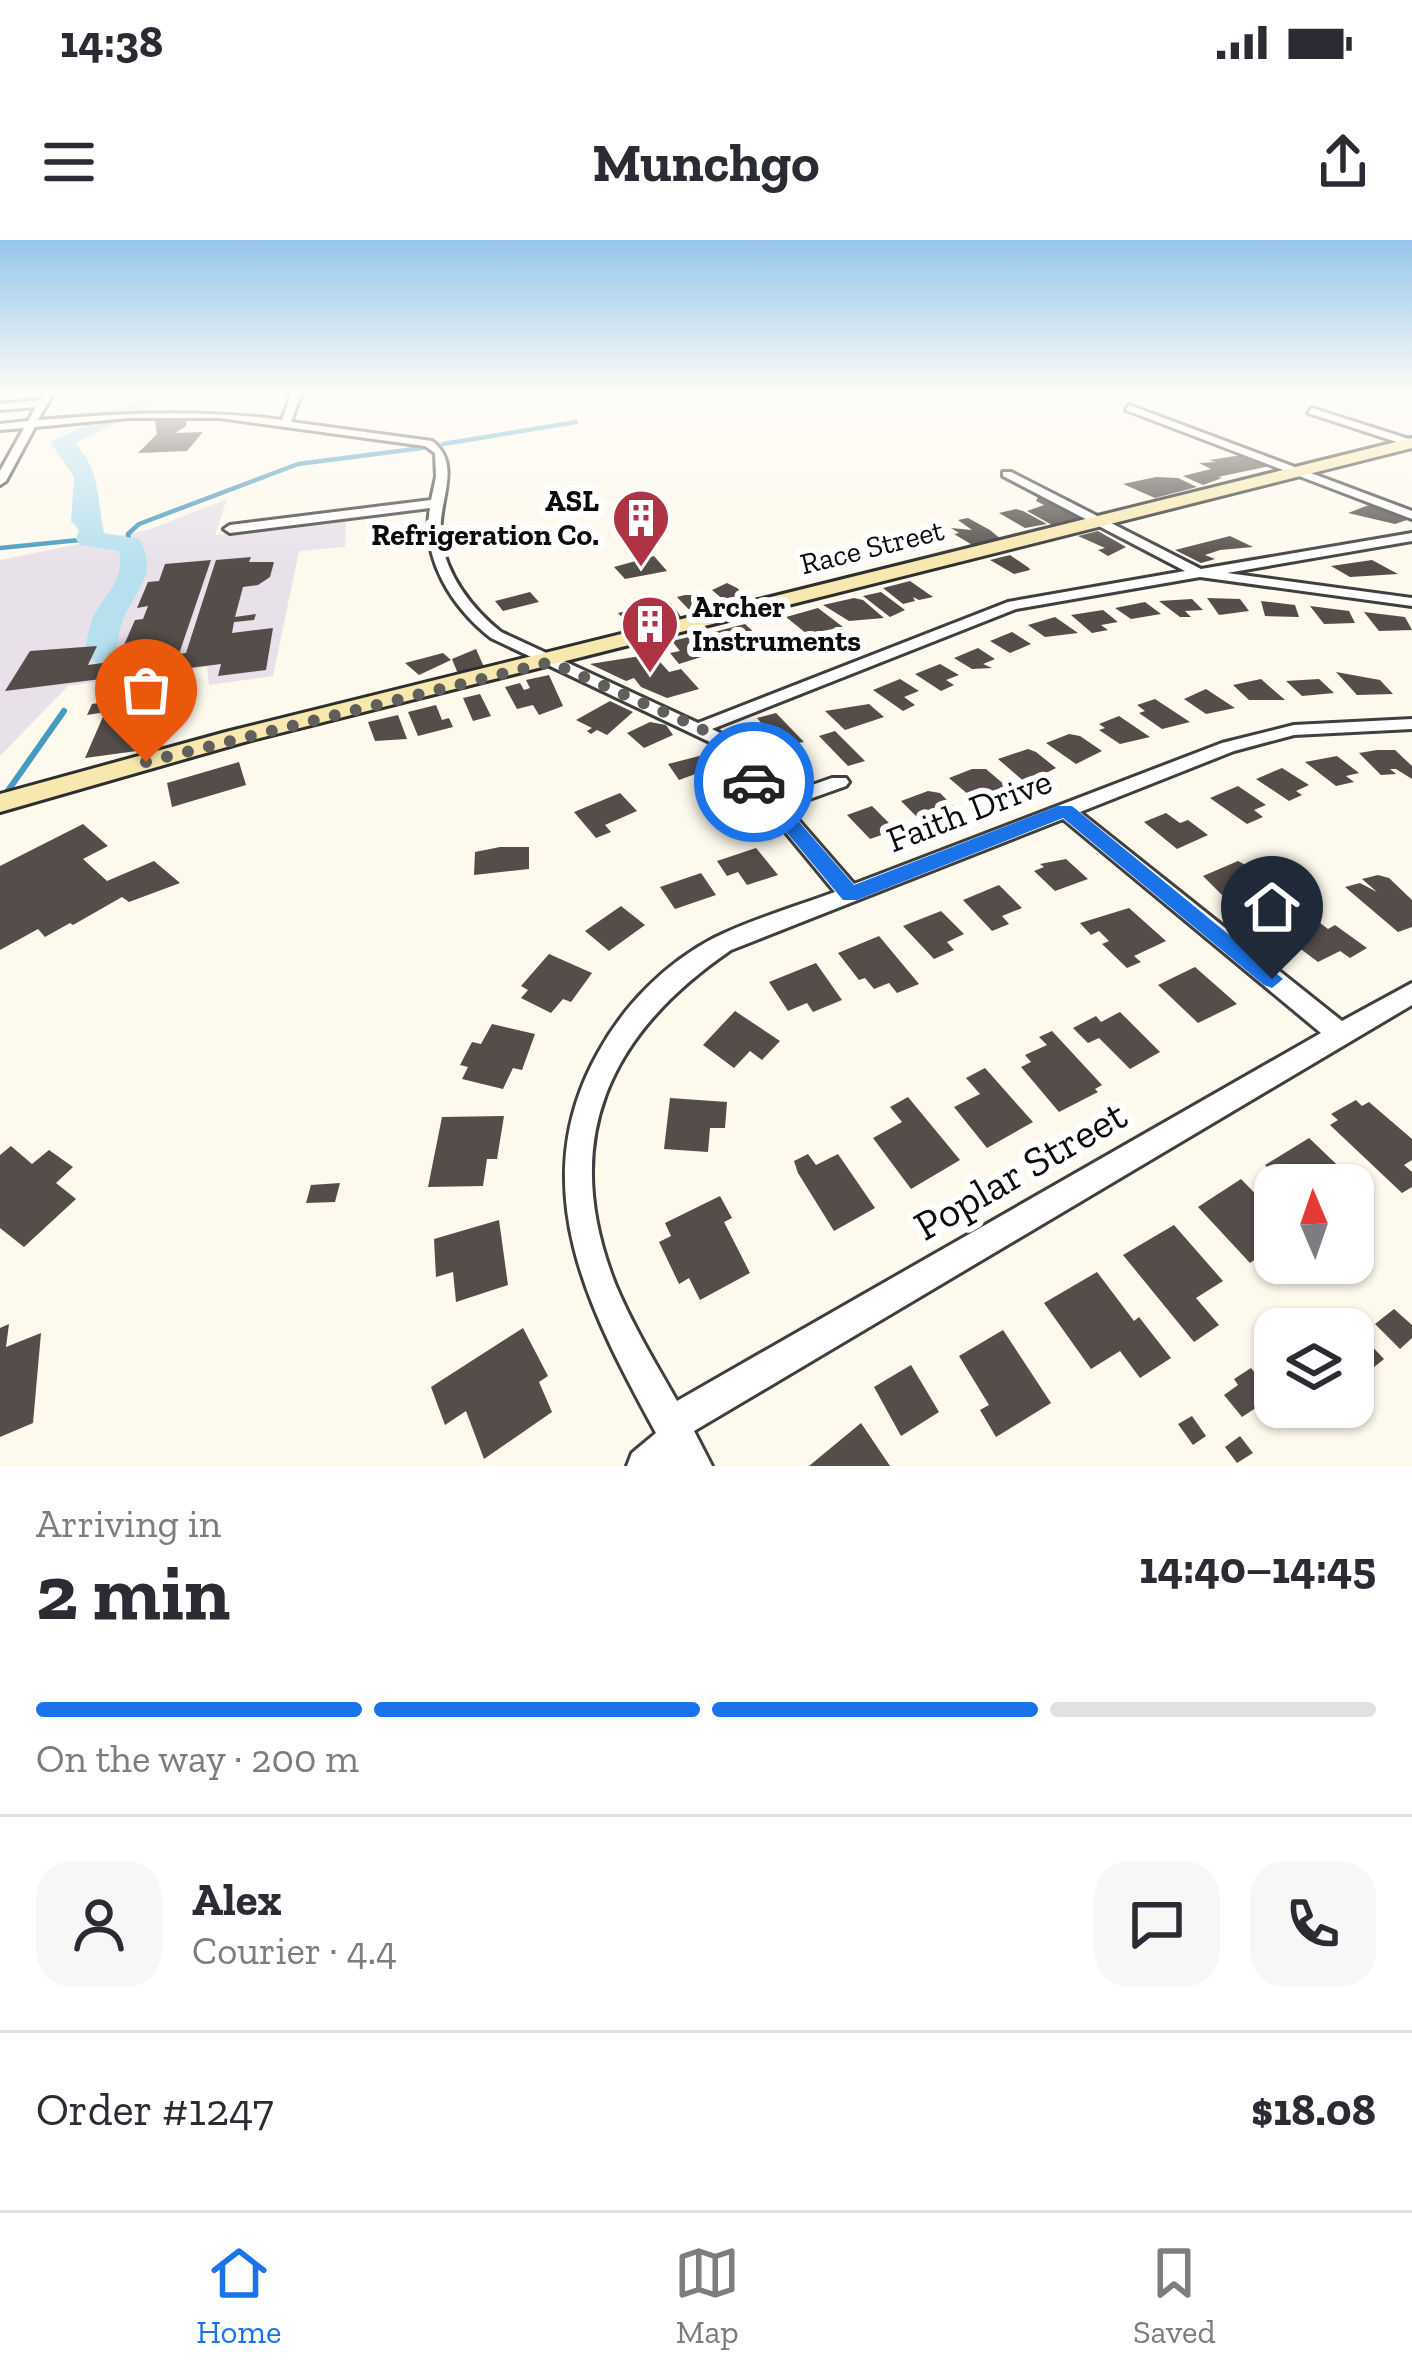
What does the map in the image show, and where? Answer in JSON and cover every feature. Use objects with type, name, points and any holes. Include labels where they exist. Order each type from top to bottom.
[{"type":"main road","name":"Race Street","points":[[0,803],[235,737],[1387,449]]},
{"type":"street","points":[[0,481],[17,449]]},
{"type":"street","points":[[435,449],[442,456],[436,542],[459,600],[483,626],[718,739],[850,895]]},
{"type":"street","points":[[1241,449],[1412,515]]},
{"type":"street","points":[[0,453],[16,452]]},
{"type":"street","points":[[1007,474],[1199,573],[1412,602]]},
{"type":"street","points":[[230,529],[438,502]]},
{"type":"street","points":[[700,728],[993,611],[1412,537]]},
{"type":"street","name":"Faith Drive","points":[[682,1442],[607,1303],[590,1258],[580,1203],[584,1121],[597,1076],[632,1015],[687,964],[722,944],[1259,737],[1330,726],[1412,724]]},
{"type":"street","points":[[774,805],[839,782]]},
{"type":"street","points":[[1065,811],[1341,1035]]},
{"type":"street","name":"Poplar Street","points":[[645,1466],[1412,993]]},
{"type":"shaded area","points":[[227,499],[215,535],[346,521],[345,547],[299,551],[273,676],[209,685],[207,667],[68,686],[0,756],[0,560],[148,530]]},
{"type":"building","points":[[142,449],[189,449],[187,451],[138,453]]},
{"type":"building","points":[[1242,455],[1270,466],[1218,477],[1222,478],[1203,485],[1183,476],[1211,469],[1199,463]]},
{"type":"building","points":[[1178,478],[1197,487],[1155,498],[1123,484]]},
{"type":"building","points":[[1038,497],[1079,518],[1052,525],[1027,511],[1044,505],[1036,501]]},
{"type":"building","points":[[1370,505],[1407,520],[1395,524],[1348,513]]},
{"type":"building","points":[[1016,509],[1047,524],[1025,528],[999,513]]},
{"type":"building","points":[[968,518],[1002,540],[974,546],[954,534],[959,533],[951,528],[972,530],[958,520]]},
{"type":"building","points":[[1098,531],[1126,547],[1108,556],[1098,550],[1105,548],[1078,536]]},
{"type":"building","points":[[1230,536],[1253,547],[1220,550],[1205,555],[1215,559],[1201,563],[1175,550]]},
{"type":"building","points":[[1010,555],[1030,570],[1014,574],[990,560]]},
{"type":"building","name":"ASL Refrigeration Co.","points":[[654,556],[667,571],[625,579],[614,567]]},
{"type":"building","points":[[251,557],[249,562],[274,562],[270,577],[243,587],[235,617],[256,614],[254,620],[234,622],[232,633],[273,628],[266,670],[218,676],[221,664],[5,691],[30,651],[97,646],[88,665],[117,661],[135,620],[143,619],[148,606],[137,608],[148,582],[159,581],[165,564],[211,560],[179,654],[186,653],[216,560]]},
{"type":"building","points":[[1372,560],[1398,574],[1350,577],[1331,566]]},
{"type":"building","points":[[910,581],[933,597],[913,597],[915,601],[903,604],[883,588]]},
{"type":"building","points":[[727,583],[753,602],[732,607],[712,590]]},
{"type":"building","points":[[530,592],[539,602],[503,611],[495,601]]},
{"type":"building","points":[[881,592],[905,610],[890,617],[863,596]]},
{"type":"building","points":[[707,595],[724,609],[695,616],[677,597]]},
{"type":"building","points":[[854,598],[884,618],[849,621],[823,605]]},
{"type":"building","points":[[1207,598],[1240,599],[1249,611],[1219,615]]},
{"type":"building","points":[[1192,599],[1203,610],[1185,611],[1191,617],[1180,617],[1159,601]]},
{"type":"building","points":[[1261,601],[1295,605],[1299,617],[1265,616]]},
{"type":"building","points":[[1145,602],[1161,614],[1131,619],[1115,608]]},
{"type":"building","points":[[671,603],[682,618],[635,632],[618,613],[630,610],[634,615],[656,609],[661,614],[668,612],[661,605]]},
{"type":"building","points":[[1310,606],[1349,611],[1355,623],[1324,624]]},
{"type":"building","points":[[818,608],[843,627],[807,634],[786,617]]},
{"type":"building","points":[[1103,610],[1118,622],[1101,625],[1108,630],[1092,633],[1071,615]]},
{"type":"building","points":[[1364,612],[1405,617],[1412,630],[1379,631]]},
{"type":"building","points":[[1055,617],[1078,633],[1045,637],[1028,625]]},
{"type":"building","points":[[745,624],[764,642],[732,650],[714,632]]},
{"type":"building","points":[[1012,632],[1031,644],[1010,653],[990,641]]},
{"type":"building","points":[[697,635],[714,653],[679,664],[670,653],[680,651],[672,641]]},
{"type":"building","points":[[978,648],[995,659],[983,664],[992,668],[972,669],[954,658]]},
{"type":"building","points":[[476,649],[484,667],[458,674],[452,659]]},
{"type":"building","points":[[443,653],[451,660],[419,675],[405,663]]},
{"type":"building","name":"Archer Instruments","points":[[653,654],[669,672],[681,669],[699,689],[667,698],[641,687],[634,678],[626,681],[590,664]]},
{"type":"building","points":[[940,664],[959,675],[946,680],[954,685],[941,691],[915,674]]},
{"type":"building","points":[[1336,672],[1380,680],[1393,694],[1357,695]]},
{"type":"building","points":[[170,673],[160,703],[169,702],[159,733],[149,734],[144,750],[85,758],[105,712],[87,715],[92,704],[112,701],[121,679]]},
{"type":"building","points":[[549,675],[563,706],[539,715],[533,705],[517,709],[505,687],[520,683],[524,690],[530,688],[526,680]]},
{"type":"building","points":[[900,679],[919,691],[904,697],[915,705],[903,711],[873,690]]},
{"type":"building","points":[[1261,679],[1285,700],[1249,700],[1233,685]]},
{"type":"building","points":[[1319,679],[1334,693],[1302,696],[1286,681]]},
{"type":"building","points":[[1206,689],[1235,708],[1206,714],[1184,699]]},
{"type":"building","points":[[480,694],[491,716],[473,721],[463,698]]},
{"type":"building","points":[[1155,699],[1190,722],[1162,729],[1139,713],[1145,711],[1137,705]]},
{"type":"building","points":[[610,701],[633,712],[607,735],[597,730],[591,734],[587,731],[592,728],[576,720]]},
{"type":"building","points":[[869,704],[884,717],[845,730],[825,711]]},
{"type":"building","points":[[436,705],[442,720],[449,718],[453,727],[418,736],[408,712]]},
{"type":"building","points":[[776,713],[804,742],[781,746],[757,718]]},
{"type":"building","points":[[398,715],[407,739],[375,741],[368,722]]},
{"type":"building","points":[[1119,716],[1150,737],[1120,744],[1099,730],[1105,728],[1099,724]]},
{"type":"building","points":[[650,722],[666,725],[673,735],[644,748],[627,733]]},
{"type":"building","points":[[760,725],[779,748],[761,753],[742,730]]},
{"type":"building","points":[[835,731],[865,761],[848,766],[819,736]]},
{"type":"building","points":[[1069,734],[1102,751],[1076,764],[1046,743]]},
{"type":"building","points":[[1028,749],[1056,768],[1026,783],[998,759]]},
{"type":"building","points":[[1395,750],[1412,766],[1412,779],[1396,769],[1390,769],[1396,774],[1381,775],[1359,753]]},
{"type":"building","points":[[711,753],[720,765],[679,780],[668,764]]},
{"type":"building","points":[[1337,756],[1359,773],[1346,776],[1354,782],[1336,786],[1305,762]]},
{"type":"building","points":[[239,762],[246,785],[172,807],[167,783]]},
{"type":"building","points":[[1282,768],[1309,785],[1289,801],[1256,779]]},
{"type":"building","points":[[986,769],[1006,786],[977,802],[949,778]]},
{"type":"building","points":[[730,785],[744,802],[723,808],[706,792]]},
{"type":"building","points":[[1238,786],[1266,805],[1254,810],[1263,817],[1247,824],[1210,798]]},
{"type":"building","points":[[928,791],[940,793],[955,808],[920,820],[901,801]]},
{"type":"building","points":[[620,793],[637,811],[605,825],[611,832],[596,838],[574,812]]},
{"type":"building","points":[[872,806],[896,830],[870,839],[847,815]]},
{"type":"building","points":[[1166,813],[1180,823],[1188,820],[1208,835],[1177,849],[1144,822]]},
{"type":"building","points":[[83,824],[108,846],[83,859],[107,881],[154,861],[180,883],[129,902],[122,897],[73,925],[45,937],[38,929],[0,950],[0,866]]},
{"type":"building","points":[[529,847],[529,869],[474,875],[475,852]]},
{"type":"building","points":[[756,848],[778,875],[747,885],[738,872],[727,876],[717,861]]},
{"type":"building","points":[[1066,859],[1088,879],[1055,891],[1034,871],[1044,867],[1040,864]]},
{"type":"building","points":[[1238,861],[1282,888],[1243,906],[1229,902],[1203,876]]},
{"type":"building","points":[[701,873],[716,895],[675,909],[660,887]]},
{"type":"building","points":[[1389,878],[1412,900],[1412,927],[1398,932],[1345,887],[1360,883],[1377,892],[1362,879]]},
{"type":"building","points":[[999,885],[1022,908],[1002,916],[1009,924],[992,931],[963,900]]},
{"type":"building","points":[[621,906],[645,925],[609,951],[585,931]]},
{"type":"building","points":[[1129,908],[1166,941],[1134,956],[1141,962],[1127,968],[1102,944],[1109,941],[1099,931],[1091,935],[1080,923]]},
{"type":"building","points":[[941,911],[964,934],[947,942],[954,950],[934,959],[903,926]]},
{"type":"building","points":[[1307,913],[1328,929],[1335,925],[1367,948],[1350,958],[1340,951],[1318,962],[1274,929]]},
{"type":"building","points":[[879,936],[919,984],[897,993],[889,983],[874,989],[865,978],[859,980],[838,953]]},
{"type":"building","points":[[549,954],[592,973],[571,1002],[563,999],[551,1013],[521,998],[528,990],[521,986]]},
{"type":"building","points":[[816,963],[842,1000],[813,1012],[807,1003],[788,1011],[769,982]]},
{"type":"building","points":[[1195,967],[1237,1004],[1198,1023],[1158,985]]},
{"type":"building","points":[[735,1011],[780,1041],[762,1060],[750,1051],[734,1068],[703,1045]]},
{"type":"building","points":[[1120,1012],[1160,1052],[1130,1069],[1099,1038],[1088,1043],[1073,1028],[1096,1016],[1101,1022]]},
{"type":"building","points":[[492,1024],[535,1034],[522,1070],[513,1068],[503,1089],[462,1079],[468,1067],[460,1065],[472,1042],[481,1044]]},
{"type":"building","points":[[1052,1031],[1102,1085],[1095,1089],[1098,1092],[1059,1112],[1021,1067],[1031,1062],[1025,1055],[1047,1045],[1039,1037]]},
{"type":"building","points":[[985,1068],[1033,1122],[987,1148],[954,1107],[980,1094],[966,1078]]},
{"type":"building","points":[[908,1097],[960,1160],[911,1189],[873,1138],[902,1122],[890,1107]]},
{"type":"building","points":[[670,1098],[727,1102],[725,1128],[710,1128],[708,1152],[664,1149]]},
{"type":"building","points":[[1356,1100],[1362,1106],[1369,1102],[1412,1139],[1412,1160],[1404,1165],[1412,1172],[1412,1187],[1402,1193],[1330,1125],[1338,1120],[1331,1114]]},
{"type":"building","points":[[504,1116],[497,1159],[487,1159],[483,1186],[428,1187],[442,1117]]},
{"type":"building","points":[[1309,1138],[1336,1164],[1267,1164]]},
{"type":"building","points":[[11,1146],[32,1164],[49,1150],[73,1167],[56,1183],[76,1199],[24,1247],[0,1228],[0,1155]]},
{"type":"building","points":[[808,1154],[816,1165],[838,1154],[875,1208],[834,1231],[798,1173],[794,1161]]},
{"type":"building","points":[[1241,1179],[1254,1192],[1254,1260],[1250,1263],[1198,1207]]},
{"type":"building","points":[[340,1183],[335,1202],[306,1203],[311,1185]]},
{"type":"building","points":[[720,1196],[732,1218],[724,1222],[750,1273],[700,1300],[689,1278],[679,1284],[659,1242],[671,1236],[665,1223]]},
{"type":"building","points":[[499,1220],[508,1285],[456,1302],[453,1272],[436,1277],[434,1239]]},
{"type":"building","points":[[1174,1225],[1223,1281],[1196,1298],[1219,1325],[1194,1342],[1123,1255]]},
{"type":"building","points":[[1097,1272],[1134,1321],[1139,1317],[1171,1358],[1140,1378],[1120,1351],[1091,1369],[1044,1303]]},
{"type":"building","points":[[1394,1309],[1412,1325],[1412,1338],[1400,1349],[1375,1324]]},
{"type":"building","points":[[9,1324],[6,1347],[41,1333],[33,1423],[0,1437],[0,1328]]},
{"type":"building","points":[[523,1328],[548,1376],[539,1382],[552,1412],[484,1459],[466,1411],[445,1425],[431,1387]]},
{"type":"building","points":[[1003,1330],[1051,1403],[996,1437],[980,1410],[989,1405],[959,1356]]},
{"type":"building","points":[[1374,1348],[1384,1359],[1374,1367]]},
{"type":"building","points":[[911,1365],[939,1412],[901,1436],[874,1387]]},
{"type":"building","points":[[1251,1368],[1254,1372],[1254,1409],[1242,1417],[1224,1395],[1238,1385],[1234,1379]]},
{"type":"building","points":[[1192,1416],[1206,1436],[1193,1445],[1178,1424]]},
{"type":"building","points":[[861,1423],[890,1466],[809,1466]]},
{"type":"building","points":[[1240,1436],[1253,1453],[1237,1463],[1225,1447]]},
{"type":"waterway","points":[[68,449],[86,477],[84,521],[92,529],[89,539],[130,545],[134,558],[132,578],[104,629],[100,655]]},
{"type":"waterway","points":[[130,545],[128,534],[139,524],[298,464],[413,449]]},
{"type":"waterway","points":[[0,548],[89,539]]},
{"type":"waterway","points":[[0,802],[64,711]]},
{"type":"way so far","points":[[146,762],[550,662],[700,728],[718,739],[754,782]]},
{"type":"place","name":"ASL Refrigeration Co.","points":[[641,569]]},
{"type":"place","name":"Archer Instruments","points":[[650,675]]},
{"type":"route","points":[[754,782],[850,895],[1065,811],[1272,979]]}]
